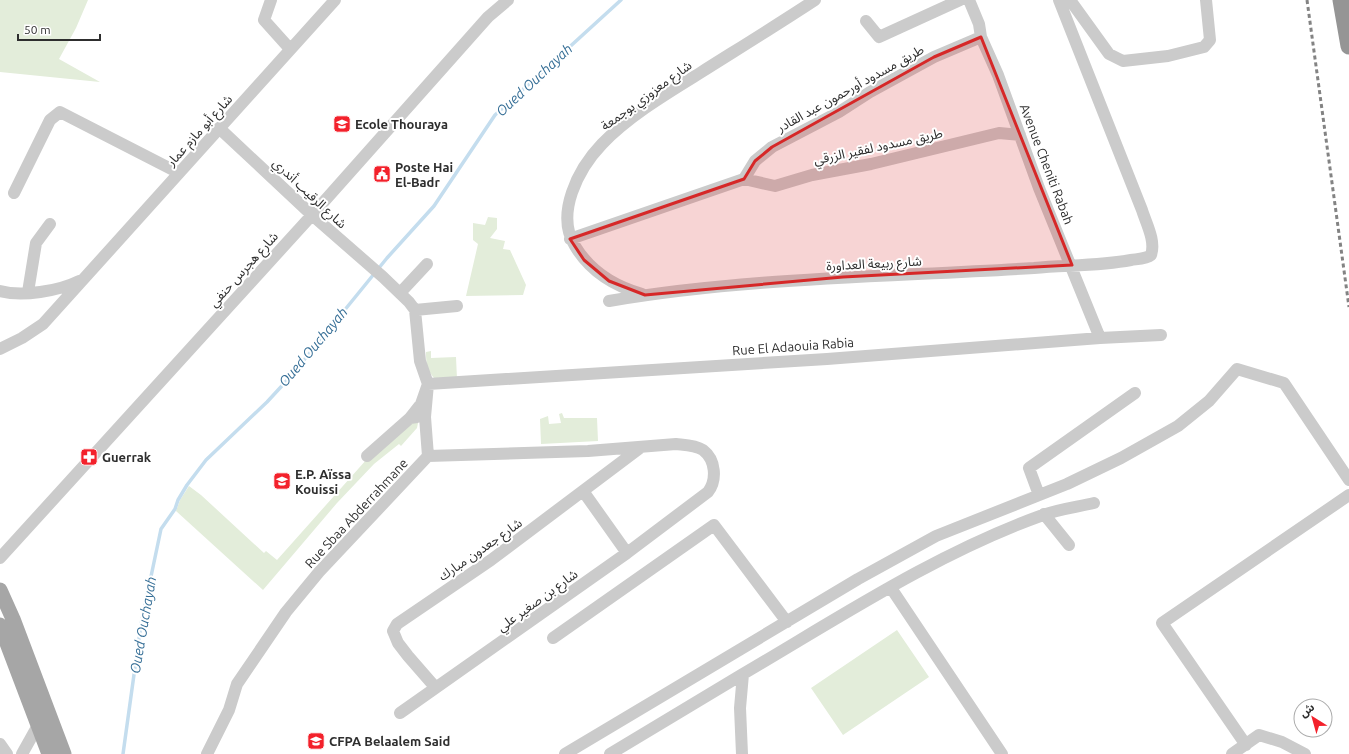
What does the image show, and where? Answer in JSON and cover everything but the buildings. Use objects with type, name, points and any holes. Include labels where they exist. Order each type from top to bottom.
[{"type":"highway","points":[[1341,0],[1349,46]]},
{"type":"main road","points":[[0,590],[13,619],[46,711],[64,754]]},
{"type":"main road","points":[[0,625],[49,754]]},
{"type":"street","points":[[271,0],[264,20],[290,49]]},
{"type":"street","name":"شارع أبو مازم عمار","points":[[0,349],[22,338],[43,324],[335,0]]},
{"type":"street","name":"شارع هجرس حنفي","points":[[0,558],[312,215],[488,17],[508,0]]},
{"type":"street","name":"شارع معزوزي بوجمعة","points":[[645,295],[627,290],[609,281],[584,260],[570,239],[567,218],[568,206],[572,193],[589,160],[601,145],[616,131],[664,96],[815,0]]},
{"type":"street","points":[[866,21],[879,37],[960,0]]},
{"type":"street","name":"Avenue Cheniti Rabah","points":[[969,0],[981,37],[998,75],[1039,188],[1072,265],[1100,338]]},
{"type":"street","name":"شارع ربيعة العداورة","points":[[609,301],[645,295],[819,279],[1072,265],[1093,266],[1151,255],[1153,248],[1152,240],[1059,0]]},
{"type":"street","points":[[1070,0],[1109,54],[1123,60],[1168,56],[1204,47],[1210,40],[1206,0]]},
{"type":"street","name":"طريق مسدود أورحمون عبد القادر","points":[[744,179],[755,161],[772,147],[839,112],[870,92],[934,57],[981,37]]},
{"type":"street","points":[[14,193],[50,120],[60,112],[179,173]]},
{"type":"street","name":"شارع الرقيب أندري","points":[[219,128],[312,215],[400,293]]},
{"type":"street","name":"طريق مسدود لفقير الزرقي","points":[[744,179],[775,186],[812,175],[871,164],[999,133],[1020,135]]},
{"type":"street","points":[[570,239],[744,179]]},
{"type":"street","points":[[28,292],[36,243],[50,224]]},
{"type":"street","points":[[428,264],[400,293],[415,310],[420,361],[428,384],[425,417],[428,456],[640,448]]},
{"type":"street","points":[[0,291],[10,294],[66,287],[84,279]]},
{"type":"street","points":[[415,310],[457,306]]},
{"type":"street","name":"Rue El Adaouia Rabia","points":[[428,384],[827,359],[1100,338],[1161,335]]},
{"type":"street","points":[[565,754],[858,579],[936,536],[1039,495],[1121,458],[1178,426],[1209,401],[1237,369],[1284,383],[1349,480]]},
{"type":"street","points":[[367,456],[410,418],[421,404],[428,384]]},
{"type":"street","points":[[1039,495],[1029,468],[1135,392]]},
{"type":"street","points":[[410,418],[425,417]]},
{"type":"street","name":"شارع بن صغير علي","points":[[400,713],[511,636],[699,500],[708,492],[715,479],[714,469],[707,455],[703,450],[696,447],[676,444],[640,448]]},
{"type":"street","name":"شارع جعدون مبارك","points":[[435,688],[398,643],[393,631],[397,624],[492,560],[640,448]]},
{"type":"street","name":"Rue Sbaa Abderrahmane","points":[[207,754],[228,710],[237,684],[286,612],[318,572],[428,456]]},
{"type":"street","points":[[583,491],[627,553]]},
{"type":"street","points":[[1246,745],[1162,623],[1349,495]]},
{"type":"street","points":[[610,754],[743,674],[891,588],[964,549],[1044,514],[1094,503]]},
{"type":"street","points":[[1044,514],[1069,545]]},
{"type":"street","points":[[553,638],[714,525],[787,622]]},
{"type":"street","points":[[891,588],[1002,754]]},
{"type":"street","points":[[742,754],[740,708],[743,674]]},
{"type":"street","points":[[22,754],[46,711]]},
{"type":"street","points":[[1232,754],[1259,735],[1282,742],[1305,754]]},
{"type":"street","points":[[0,744],[7,754]]},
{"type":"highlighted area","points":[[981,37],[1072,265],[843,277],[645,295],[609,281],[584,260],[570,239],[744,179],[755,161],[772,147],[934,57]]},
{"type":"green space","points":[[0,0],[88,0],[76,28],[59,59],[100,82],[0,72]]},
{"type":"green space","points":[[488,217],[497,218],[497,229],[490,238],[505,241],[503,249],[510,250],[526,285],[523,295],[466,296],[478,244],[473,240],[473,223],[485,225]]},
{"type":"green space","points":[[431,351],[431,358],[456,357],[457,379],[436,380],[431,374],[427,364],[426,352]]},
{"type":"green space","points":[[562,413],[564,418],[597,418],[598,441],[541,444],[540,419],[548,416],[549,424],[561,423],[559,414]]},
{"type":"green space","points":[[409,420],[418,423],[417,428],[401,446],[399,444],[374,464],[337,503],[263,590],[176,511],[180,500],[189,486],[201,495],[264,553],[266,551],[277,560],[375,450]]},
{"type":"green space","points":[[897,630],[929,677],[843,735],[811,688]]},
{"type":"waterway","name":"Oued Ouchayah","points":[[123,754],[141,624],[161,529],[175,509],[178,500],[187,485],[206,460],[267,402],[291,376],[387,258],[434,206],[495,115],[621,0]]},
{"type":"railway","points":[[1307,0],[1349,307]]},
{"type":"place","name":"Ecole Thouraya","points":[[342,124]]},
{"type":"place","name":"Poste Hai El-Badr","points":[[382,174]]},
{"type":"place","name":"Guerrak","points":[[89,457]]},
{"type":"place","name":"E.P. Aïssa Kouissi","points":[[282,481]]},
{"type":"place","name":"CFPA Belaalem Said","points":[[316,741]]}]
